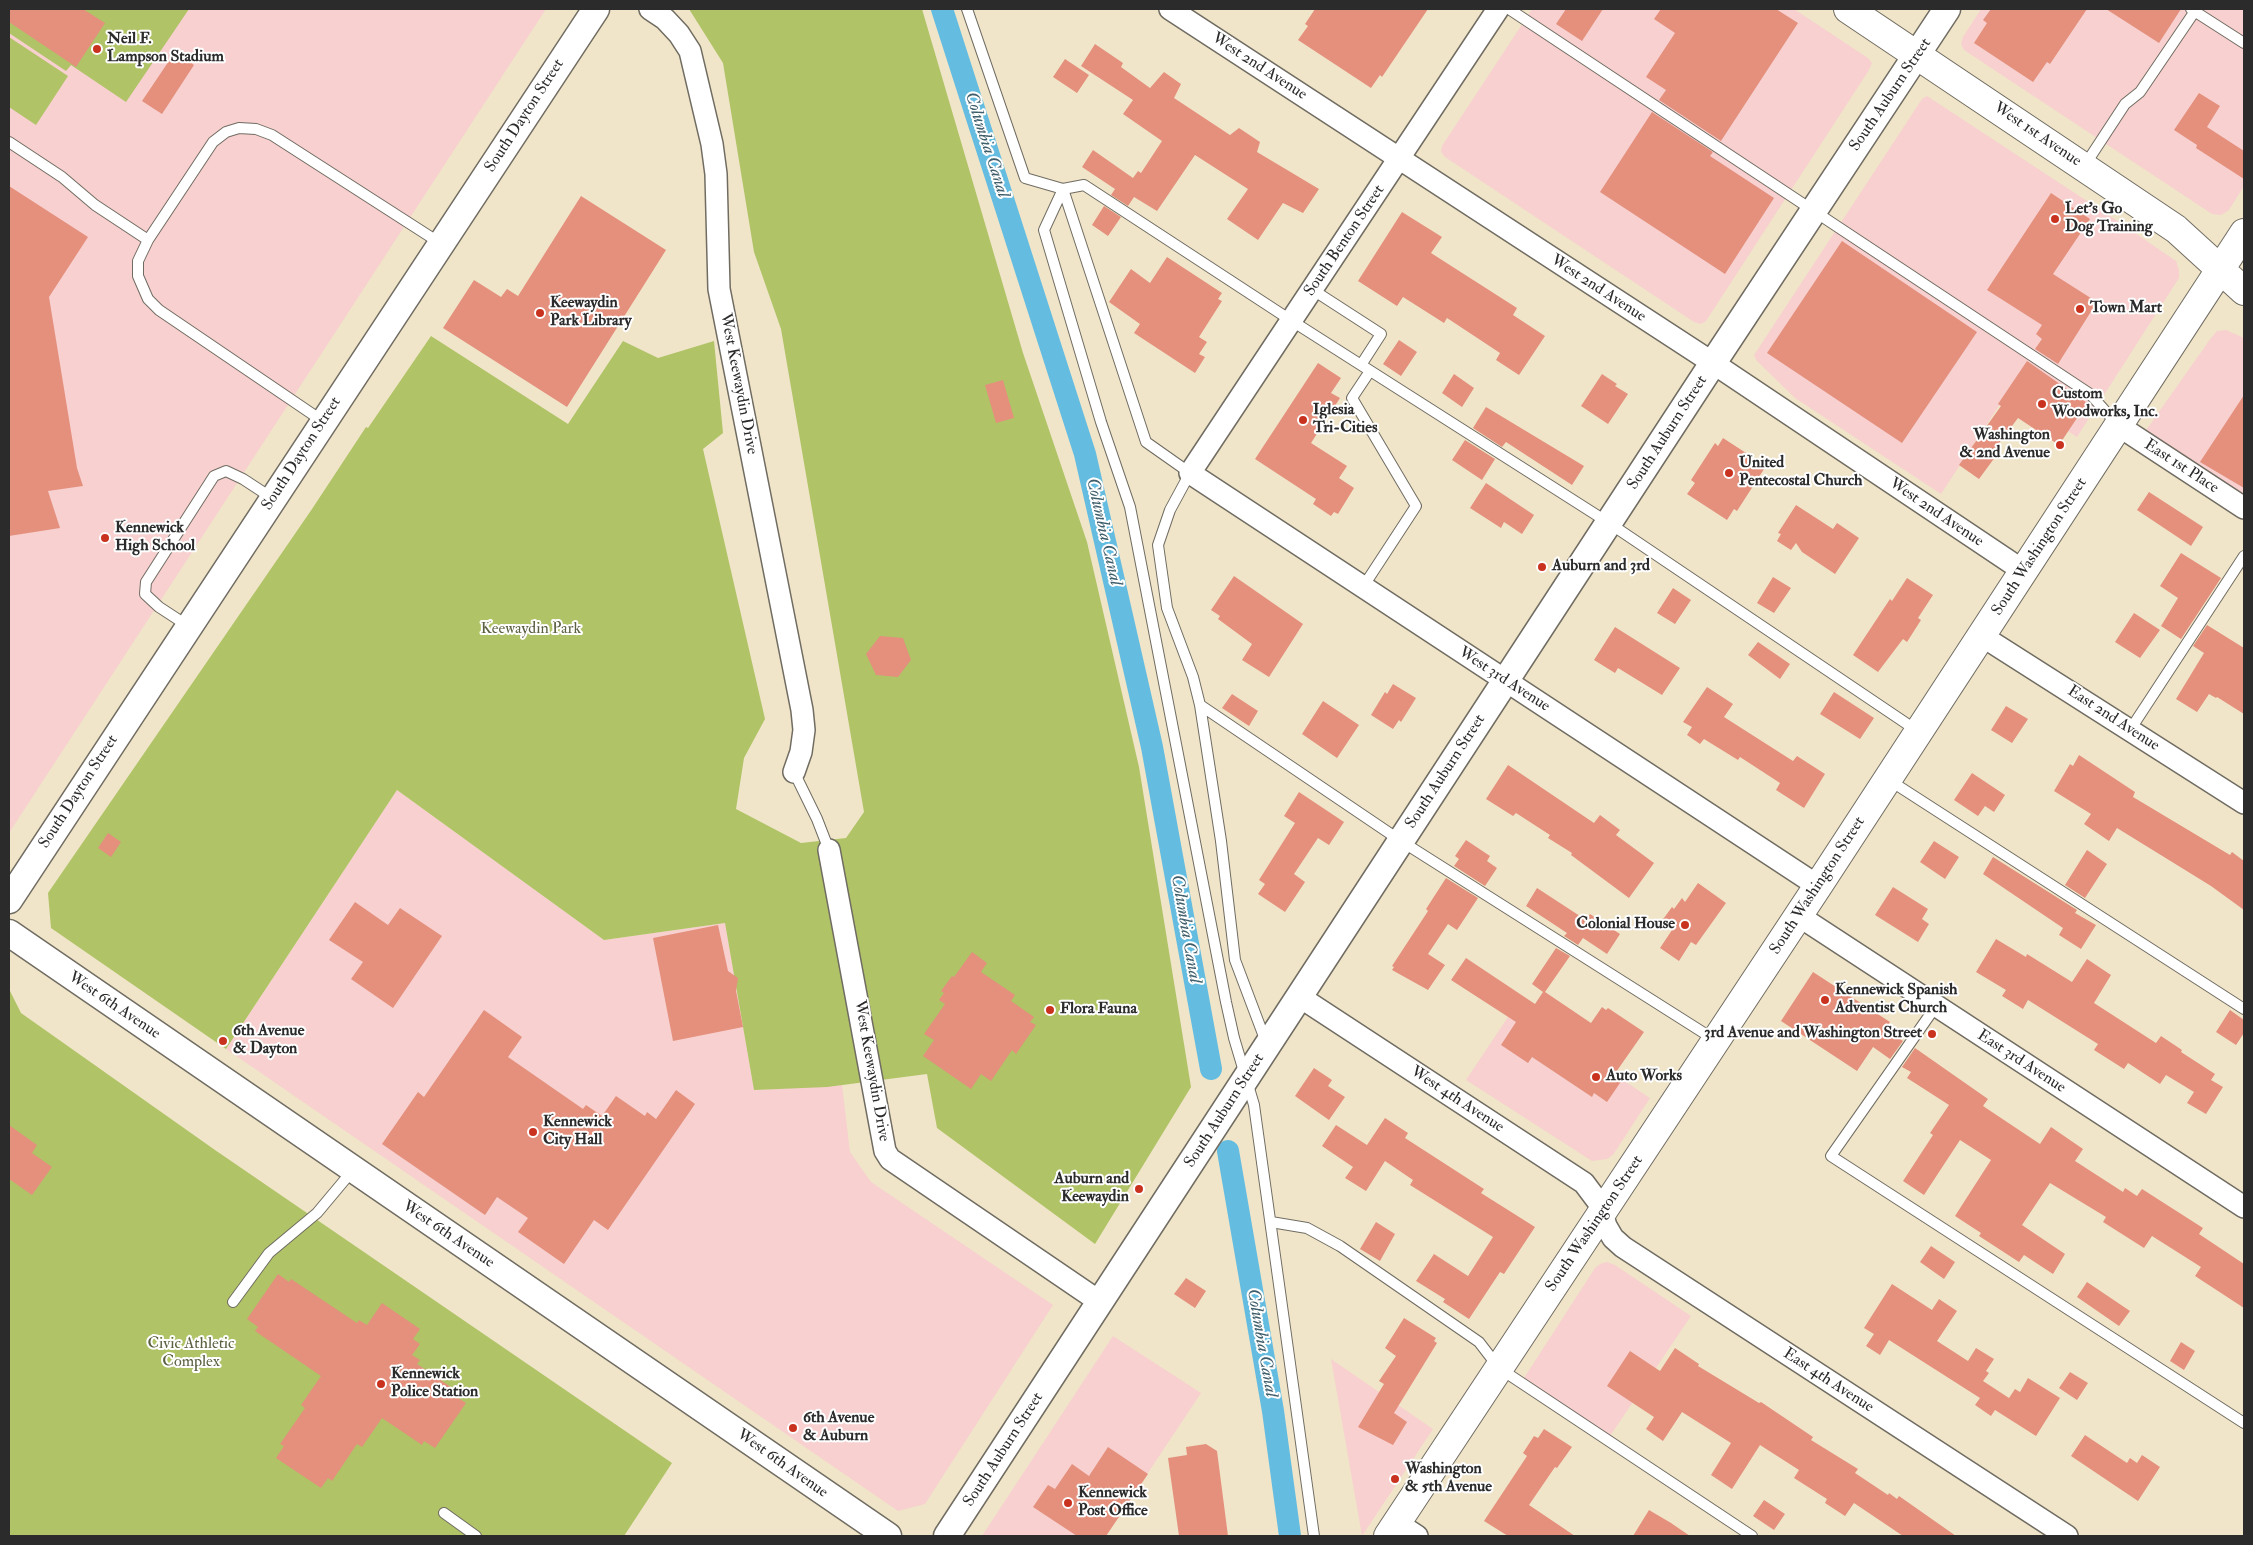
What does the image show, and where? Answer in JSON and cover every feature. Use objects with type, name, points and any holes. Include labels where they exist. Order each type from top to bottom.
[{"type":"main road","name":"West 1st Avenue","points":[[1848,9],[2176,229],[2244,291]]},
{"type":"main road","name":"South Washington Street","points":[[1401,1532],[1499,1368],[1799,916],[2244,233]]},
{"type":"street","name":"South Dayton Street","points":[[9,900],[596,9]]},
{"type":"street","name":"West Keewaydin Drive","points":[[650,9],[665,19],[679,34],[690,51],[712,144],[717,183],[719,289],[802,710],[804,730],[801,752],[794,772]]},
{"type":"street","name":"West 2nd Avenue","points":[[1170,9],[1712,364],[2024,572]]},
{"type":"street","name":"South Benton Street","points":[[1190,473],[1498,9]]},
{"type":"street","name":"South Auburn Street","points":[[947,1536],[1712,364],[1947,9]]},
{"type":"street","name":"East 1st Place","points":[[2119,426],[2244,508]]},
{"type":"street","name":"West 3rd Avenue","points":[[1190,473],[1818,886]]},
{"type":"street","name":"East 2nd Avenue","points":[[1982,636],[2244,803]]},
{"type":"street","name":"West Keewaydin Drive","points":[[829,850],[886,1151],[890,1159],[1100,1302]]},
{"type":"street","name":"East 3rd Avenue","points":[[1799,916],[2244,1207]]},
{"type":"street","name":"West 6th Avenue","points":[[9,933],[888,1536]]},
{"type":"street","name":"West 4th Avenue","points":[[1300,996],[1584,1184],[1593,1193],[1601,1214]]},
{"type":"street","name":"East 4th Avenue","points":[[1601,1214],[1613,1238],[1623,1247],[2067,1536]]},
{"type":"lane","points":[[967,9],[1024,178],[1063,189],[1084,184],[1292,321],[1609,523],[1919,732]]},
{"type":"lane","points":[[1509,9],[2090,394],[2119,426]]},
{"type":"lane","points":[[2084,166],[2126,104],[2140,92],[2196,10],[2244,43]]},
{"type":"lane","points":[[324,422],[154,305],[140,285],[138,261],[148,240],[212,142],[226,132],[240,128],[256,129],[272,135],[441,243]]},
{"type":"lane","points":[[9,142],[62,177],[95,205],[148,240]]},
{"type":"lane","points":[[1063,189],[1146,442],[1190,473],[1170,510],[1158,545],[1167,608],[1193,677],[1200,705],[1221,841],[1235,960],[1267,1046]]},
{"type":"lane","points":[[1063,189],[1044,230],[1101,422],[1130,506],[1226,1002],[1254,1105],[1314,1536]]},
{"type":"lane","points":[[1313,290],[1381,334],[1361,365]]},
{"type":"lane","points":[[1363,587],[1416,506],[1352,398],[1370,371]]},
{"type":"lane","points":[[189,627],[159,607],[145,594],[146,582],[214,476],[226,471],[243,479],[273,499]]},
{"type":"lane","points":[[2130,730],[2244,556]]},
{"type":"lane","points":[[1200,705],[1401,841],[1716,1041]]},
{"type":"lane","points":[[794,772],[817,819],[829,850]]},
{"type":"lane","points":[[1888,779],[2244,1009]]},
{"type":"lane","points":[[1936,1006],[1831,1156],[2244,1423]]},
{"type":"lane","points":[[233,1302],[269,1253],[317,1213],[353,1170]]},
{"type":"lane","points":[[1271,1222],[1307,1228],[1340,1246],[1479,1342],[1499,1368],[1752,1536]]},
{"type":"lane","points":[[444,1513],[476,1536]]},
{"type":"shaded area","name":"Kennewick High School","points":[[9,9],[546,9],[9,833]]},
{"type":"shaded area","points":[[1532,9],[1794,9],[1868,58],[1872,63],[1706,321],[1701,324],[1694,322],[1445,157],[1441,152],[1442,146]]},
{"type":"shaded area","points":[[1981,9],[2244,9],[2244,186],[2229,210],[2221,215],[2212,214],[1964,50],[1961,44],[1963,37]]},
{"type":"shaded area","points":[[1927,96],[2176,261],[2179,270],[2179,278],[2077,437],[2008,392],[1941,494],[1795,398],[1756,360],[1754,355],[1922,99]]},
{"type":"shaded area","points":[[2226,330],[2244,338],[2244,498],[2144,433],[2211,338],[2217,331]]},
{"type":"shaded area","points":[[397,790],[604,940],[725,923],[754,1090],[842,1085],[850,1152],[871,1182],[1053,1305],[925,1504],[898,1511],[226,1049]]},
{"type":"shaded area","points":[[1514,1008],[1650,1098],[1613,1155],[1607,1159],[1592,1161],[1466,1080]]},
{"type":"shaded area","points":[[1607,1262],[1615,1265],[1691,1316],[1610,1436],[1524,1378],[1595,1268]]},
{"type":"shaded area","points":[[1113,1336],[1201,1393],[1106,1536],[982,1536]]},
{"type":"shaded area","points":[[1331,1359],[1433,1429],[1362,1536]]},
{"type":"green space","name":"Neil F. Lampson Stadium","points":[[9,9],[189,9],[126,102],[71,65],[66,71],[9,33]]},
{"type":"green space","name":"Keewaydin Park","points":[[689,9],[922,9],[1023,353],[1087,542],[1139,767],[1191,1087],[1095,1244],[937,1128],[927,1074],[827,1087],[754,1090],[725,923],[604,940],[397,790],[226,1049],[51,928],[48,893],[312,509],[366,427],[368,428],[431,336],[568,424],[623,341],[658,358],[714,341],[723,433],[703,449],[765,719],[744,758],[736,809],[801,843],[846,838],[864,812],[781,329],[754,252],[723,63]]},
{"type":"green space","points":[[9,37],[68,76],[36,125],[9,107]]},
{"type":"green space","name":"Civic Athletic Complex","points":[[9,989],[21,1013],[215,1150],[672,1463],[624,1536],[9,1536]]},
{"type":"building","points":[[9,9],[83,9],[105,23],[76,67],[9,22]]},
{"type":"building","points":[[1315,9],[1428,9],[1382,77],[1380,75],[1371,88],[1298,40],[1308,26],[1305,24]]},
{"type":"building","points":[[1566,9],[1603,9],[1582,41],[1556,24]]},
{"type":"building","points":[[1661,9],[1776,9],[1798,23],[1721,141],[1659,100],[1666,90],[1646,77],[1675,33],[1654,19]]},
{"type":"building","points":[[1991,9],[2087,9],[2050,64],[2047,62],[2033,82],[1974,43],[1987,23],[1983,20]]},
{"type":"building","points":[[2106,9],[2181,9],[2159,43]]},
{"type":"building","points":[[1095,44],[1123,63],[1121,67],[1150,88],[1164,72],[1181,84],[1174,98],[1230,135],[1239,128],[1260,142],[1257,152],[1319,189],[1303,213],[1283,203],[1258,240],[1227,219],[1248,189],[1195,155],[1157,211],[1134,197],[1128,206],[1111,195],[1115,189],[1082,167],[1093,150],[1133,178],[1138,171],[1141,173],[1162,141],[1123,114],[1133,100],[1081,66]]},
{"type":"building","points":[[175,52],[194,65],[162,114],[142,101]]},
{"type":"building","points":[[1065,59],[1089,75],[1077,93],[1053,77]]},
{"type":"building","points":[[2199,93],[2220,106],[2207,127],[2244,151],[2244,179],[2196,148],[2197,145],[2174,130]]},
{"type":"building","points":[[1652,112],[1713,152],[1710,156],[1774,198],[1725,274],[1600,192]]},
{"type":"building","name":"Kennewick High School","points":[[9,186],[88,237],[49,297],[77,468],[83,486],[48,491],[60,528],[9,536]]},
{"type":"building","points":[[2051,193],[2090,219],[2053,274],[2097,302],[2058,364],[2035,349],[2042,339],[2036,334],[2042,325],[1987,290]]},
{"type":"building","name":"Keewaydin Park Library","points":[[581,196],[666,250],[567,407],[443,328],[474,280],[501,297],[507,289],[518,296]]},
{"type":"building","points":[[1104,206],[1121,217],[1108,236],[1092,225]]},
{"type":"building","points":[[1402,212],[1442,237],[1431,253],[1517,308],[1513,315],[1545,336],[1519,375],[1496,360],[1500,353],[1447,318],[1444,323],[1403,297],[1397,306],[1358,281]]},
{"type":"building","points":[[1842,241],[1977,332],[1902,443],[1767,353]]},
{"type":"building","points":[[1167,257],[1222,293],[1218,299],[1222,301],[1199,337],[1207,342],[1199,354],[1205,357],[1195,373],[1134,333],[1140,324],[1109,302],[1131,269],[1150,283]]},
{"type":"building","points":[[1399,340],[1417,352],[1401,376],[1383,364]]},
{"type":"building","name":"Custom Woodworks, Inc.","points":[[2027,361],[2087,403],[2059,445],[2018,418],[1997,446],[2001,449],[1979,479],[1959,465],[2001,406],[1998,404]]},
{"type":"building","name":"Iglesia Tri-Cities","points":[[1318,363],[1341,378],[1331,393],[1340,398],[1311,443],[1347,466],[1339,478],[1354,488],[1338,514],[1334,512],[1331,516],[1313,504],[1316,499],[1255,459]]},
{"type":"building","points":[[1454,374],[1474,388],[1462,407],[1442,393]]},
{"type":"building","points":[[1602,374],[1617,384],[1615,386],[1628,394],[1608,424],[1581,406]]},
{"type":"building","points":[[1003,380],[1014,418],[996,423],[985,385]]},
{"type":"building","points":[[2244,395],[2244,488],[2200,462]]},
{"type":"building","points":[[1486,407],[1584,466],[1572,485],[1506,442],[1502,447],[1473,428]]},
{"type":"building","name":"United Pentecostal Church","points":[[1723,438],[1766,466],[1737,511],[1734,509],[1727,520],[1687,494],[1695,483],[1691,480],[1715,443],[1718,446]]},
{"type":"building","points":[[1465,440],[1495,459],[1482,480],[1452,460]]},
{"type":"building","points":[[1486,483],[1534,515],[1522,534],[1504,522],[1501,528],[1470,508]]},
{"type":"building","points":[[2149,492],[2203,527],[2191,546],[2137,510]]},
{"type":"building","points":[[1796,505],[1833,529],[1837,523],[1859,538],[1835,574],[1802,552],[1796,543],[1791,550],[1777,541],[1781,534],[1778,533]]},
{"type":"building","points":[[2181,553],[2221,578],[2181,639],[2161,626],[2178,598],[2160,586]]},
{"type":"building","points":[[1234,576],[1303,624],[1269,677],[1242,660],[1252,644],[1218,619],[1220,616],[1211,610]]},
{"type":"building","points":[[1773,577],[1791,588],[1774,613],[1757,603]]},
{"type":"building","points":[[1907,578],[1933,595],[1918,618],[1921,620],[1907,642],[1903,639],[1878,672],[1853,655],[1890,599],[1892,601]]},
{"type":"building","points":[[1673,588],[1691,600],[1675,624],[1657,613]]},
{"type":"building","points":[[2134,613],[2160,630],[2140,658],[2115,642]]},
{"type":"building","points":[[2207,625],[2244,648],[2244,714],[2209,694],[2197,712],[2176,699],[2204,653],[2193,646]]},
{"type":"building","points":[[1615,627],[1680,668],[1662,695],[1618,668],[1615,673],[1594,660]]},
{"type":"building","points":[[880,636],[903,638],[911,660],[898,677],[876,675],[866,654]]},
{"type":"building","points":[[1758,642],[1790,664],[1780,679],[1748,655]]},
{"type":"building","points":[[1393,684],[1416,698],[1401,722],[1399,720],[1393,729],[1371,715],[1385,692],[1387,694]]},
{"type":"building","points":[[1707,687],[1733,704],[1724,717],[1793,761],[1797,756],[1825,774],[1804,808],[1776,790],[1780,783],[1740,757],[1738,760],[1704,739],[1700,744],[1687,735],[1692,727],[1683,722]]},
{"type":"building","points":[[1834,692],[1874,718],[1860,739],[1820,714]]},
{"type":"building","points":[[1232,694],[1258,711],[1249,726],[1222,708]]},
{"type":"building","points":[[1323,701],[1359,725],[1337,758],[1302,734]]},
{"type":"building","points":[[2006,706],[2028,719],[2012,743],[1991,730]]},
{"type":"building","points":[[2079,755],[2135,792],[2133,797],[2230,855],[2232,852],[2244,861],[2244,910],[2211,886],[2117,828],[2109,841],[2084,824],[2091,814],[2054,791],[2070,764],[2073,766]]},
{"type":"building","points":[[1508,765],[1594,823],[1600,815],[1620,830],[1616,835],[1654,863],[1629,898],[1571,855],[1572,853],[1548,838],[1550,835],[1516,813],[1513,816],[1486,799]]},
{"type":"building","points":[[1972,773],[2005,795],[1994,812],[1985,806],[1978,816],[1954,800]]},
{"type":"building","points":[[1299,792],[1344,822],[1329,845],[1318,838],[1294,874],[1305,882],[1285,912],[1258,894],[1265,884],[1259,880],[1295,823],[1284,816]]},
{"type":"building","points":[[108,833],[121,842],[111,857],[98,848]]},
{"type":"building","points":[[1466,840],[1490,856],[1487,861],[1497,868],[1485,886],[1454,866],[1459,859],[1455,856]]},
{"type":"building","points":[[1934,841],[1959,857],[1945,879],[1920,862]]},
{"type":"building","points":[[2087,850],[2107,864],[2085,898],[2065,885]]},
{"type":"building","points":[[1993,857],[2077,910],[2075,913],[2096,925],[2081,949],[2059,935],[2063,928],[1983,874]]},
{"type":"building","points":[[1446,878],[1478,898],[1457,930],[1448,924],[1428,954],[1445,965],[1428,990],[1392,970],[1394,967],[1392,966],[1428,911],[1426,909]]},
{"type":"building","name":"Colonial House","points":[[1698,883],[1726,903],[1696,945],[1691,942],[1679,961],[1660,948],[1672,930],[1661,922],[1672,907],[1674,909],[1682,898],[1685,902]]},
{"type":"building","points":[[1893,887],[1928,909],[1922,919],[1929,924],[1918,942],[1875,915]]},
{"type":"building","points":[[1537,888],[1586,920],[1590,914],[1620,934],[1607,954],[1583,938],[1578,945],[1564,936],[1567,933],[1526,906]]},
{"type":"building","points":[[355,902],[388,925],[400,908],[442,936],[393,1008],[351,979],[363,962],[329,940]]},
{"type":"building","points":[[718,925],[728,971],[738,978],[736,991],[743,1027],[673,1041],[653,938]]},
{"type":"building","points":[[1996,939],[2026,957],[2027,954],[2072,982],[2087,959],[2111,975],[2094,1003],[2156,1043],[2161,1036],[2182,1050],[2181,1052],[2215,1074],[2211,1080],[2223,1087],[2206,1114],[2187,1103],[2194,1092],[2166,1075],[2160,1084],[2128,1063],[2124,1069],[2094,1050],[2098,1044],[2028,1000],[2023,1009],[2002,996],[2006,990],[1976,972]]},
{"type":"building","points":[[1556,948],[1570,956],[1545,992],[1591,1023],[1602,1007],[1606,1010],[1608,1008],[1644,1032],[1614,1075],[1622,1080],[1607,1102],[1594,1093],[1592,1097],[1532,1057],[1528,1063],[1501,1045],[1516,1022],[1451,980],[1466,958],[1535,1004],[1543,992],[1532,984]]},
{"type":"building","points":[[972,952],[987,963],[981,972],[1015,995],[1011,1001],[1034,1017],[1030,1022],[1036,1025],[1016,1054],[1012,1050],[991,1081],[981,1074],[971,1089],[923,1056],[934,1040],[924,1034],[945,1004],[939,1000],[944,993],[941,991]]},
{"type":"building","name":"Kennewick Spanish Adventist Church","points":[[1813,972],[1890,1022],[1887,1027],[1898,1034],[1896,1036],[1903,1041],[1890,1059],[1873,1047],[1857,1071],[1781,1021]]},
{"type":"building","name":"Kennewick City Hall","points":[[484,1010],[522,1037],[508,1057],[583,1109],[586,1105],[602,1116],[616,1096],[645,1116],[647,1112],[656,1119],[676,1090],[695,1104],[608,1230],[594,1220],[564,1264],[518,1232],[528,1218],[497,1197],[485,1215],[382,1144],[418,1092],[424,1097]]},
{"type":"building","points":[[2230,1010],[2244,1020],[2244,1033],[2236,1045],[2216,1032]]},
{"type":"building","points":[[1915,1048],[1988,1099],[1983,1106],[2040,1144],[2051,1127],[2083,1149],[2075,1161],[2123,1192],[2125,1188],[2137,1196],[2142,1189],[2203,1228],[2199,1234],[2244,1264],[2244,1308],[2195,1276],[2201,1267],[2152,1236],[2144,1248],[2103,1222],[2106,1217],[2050,1183],[2022,1225],[2065,1254],[2053,1274],[2024,1255],[2019,1262],[1979,1236],[1981,1233],[1955,1216],[1991,1160],[1960,1140],[1924,1195],[1903,1181],[1933,1135],[1930,1133],[1949,1105],[1907,1078],[1911,1072],[1902,1067]]},
{"type":"building","points":[[1314,1068],[1332,1080],[1328,1086],[1345,1097],[1329,1120],[1295,1096]]},
{"type":"building","points":[[1385,1118],[1408,1133],[1405,1138],[1484,1189],[1481,1193],[1535,1227],[1504,1274],[1500,1272],[1469,1319],[1443,1302],[1445,1299],[1416,1281],[1434,1254],[1468,1276],[1493,1237],[1410,1185],[1413,1180],[1385,1161],[1366,1191],[1345,1178],[1353,1167],[1322,1146],[1336,1125],[1367,1145]]},
{"type":"building","points":[[9,1125],[37,1145],[32,1153],[52,1167],[32,1195],[9,1179]]},
{"type":"building","points":[[1376,1222],[1395,1234],[1380,1261],[1360,1249]]},
{"type":"building","points":[[1931,1246],[1955,1262],[1944,1279],[1920,1262]]},
{"type":"building","name":"Kennewick Police Station","points":[[278,1274],[289,1282],[291,1279],[357,1323],[359,1320],[367,1325],[382,1303],[420,1329],[413,1339],[420,1344],[412,1355],[420,1360],[417,1364],[458,1392],[455,1396],[466,1403],[435,1448],[424,1441],[422,1445],[382,1418],[362,1447],[357,1444],[332,1481],[328,1478],[321,1488],[276,1458],[284,1446],[280,1444],[305,1408],[301,1405],[321,1376],[255,1331],[258,1327],[247,1319]]},
{"type":"building","points":[[1186,1278],[1206,1291],[1195,1308],[1174,1294]]},
{"type":"building","points":[[2087,1282],[2130,1311],[2119,1326],[2077,1297]]},
{"type":"building","points":[[1892,1284],[1932,1310],[1939,1299],[1957,1311],[1937,1341],[1968,1361],[1976,1348],[1994,1359],[1986,1371],[1989,1373],[1983,1381],[2009,1398],[2015,1389],[2020,1392],[2028,1378],[2060,1398],[2036,1436],[1995,1410],[1991,1416],[1975,1405],[1980,1398],[1889,1340],[1880,1355],[1866,1346],[1874,1334],[1864,1328]]},
{"type":"building","points":[[1404,1318],[1436,1338],[1434,1341],[1437,1343],[1394,1413],[1407,1422],[1393,1445],[1358,1427],[1384,1384],[1379,1381],[1396,1356],[1385,1348]]},
{"type":"building","points":[[2181,1342],[2195,1351],[2184,1370],[2170,1361]]},
{"type":"building","points":[[1675,1348],[1699,1364],[1698,1366],[1759,1403],[1761,1402],[1813,1437],[1811,1440],[1858,1469],[1855,1473],[1888,1495],[1889,1493],[1897,1499],[1899,1496],[1956,1536],[1903,1536],[1854,1503],[1845,1516],[1825,1503],[1827,1499],[1794,1478],[1799,1470],[1760,1445],[1732,1489],[1711,1475],[1731,1443],[1682,1412],[1663,1441],[1646,1429],[1654,1417],[1607,1386],[1630,1351],[1660,1371]]},
{"type":"building","points":[[2070,1372],[2088,1383],[2077,1400],[2059,1388]]},
{"type":"building","points":[[1544,1429],[1572,1447],[1557,1468],[1555,1467],[1529,1505],[1575,1536],[1508,1536],[1484,1521],[1527,1456],[1523,1453],[1534,1436],[1538,1438]]},
{"type":"building","points":[[2085,1435],[2127,1463],[2130,1458],[2137,1463],[2142,1455],[2160,1467],[2138,1501],[2071,1456]]},
{"type":"building","points":[[1206,1444],[1217,1451],[1228,1536],[1179,1536],[1168,1458],[1187,1455],[1186,1447]]},
{"type":"building","points":[[1108,1447],[1148,1474],[1106,1536],[1077,1536],[1033,1507],[1048,1485],[1055,1489],[1072,1464],[1089,1476]]},
{"type":"building","points":[[1764,1500],[1785,1514],[1774,1530],[1753,1516]]},
{"type":"building","points":[[1649,1510],[1671,1523],[1690,1536],[1633,1536]]},
{"type":"waterway","name":"Columbia Canal","points":[[942,9],[1085,454],[1152,747],[1211,1069]]},
{"type":"waterway","name":"Columbia Canal","points":[[1228,1151],[1273,1411],[1290,1536]]},
{"type":"place","name":"Neil F. Lampson Stadium","points":[[97,49]]},
{"type":"place","name":"Let's Go Dog Training","points":[[2055,219]]},
{"type":"place","name":"Town Mart","points":[[2080,309]]},
{"type":"place","name":"Keewaydin Park Library","points":[[540,313]]},
{"type":"place","name":"Custom Woodworks, Inc.","points":[[2042,404]]},
{"type":"place","name":"Iglesia Tri-Cities","points":[[1303,420]]},
{"type":"place","name":"Washington & 2nd Avenue","points":[[2060,445]]},
{"type":"place","name":"United Pentecostal Church","points":[[1729,473]]},
{"type":"place","name":"Kennewick High School","points":[[105,538]]},
{"type":"place","name":"Auburn and 3rd","points":[[1542,567]]},
{"type":"place","name":"Colonial House","points":[[1685,925]]},
{"type":"place","name":"Kennewick Spanish Adventist Church","points":[[1825,1000]]},
{"type":"place","name":"Flora Fauna","points":[[1050,1010]]},
{"type":"place","name":"3rd Avenue and Washington Street","points":[[1932,1034]]},
{"type":"place","name":"6th Avenue & Dayton","points":[[223,1041]]},
{"type":"place","name":"Auto Works","points":[[1596,1077]]},
{"type":"place","name":"Kennewick City Hall","points":[[533,1132]]},
{"type":"place","name":"Auburn and Keewaydin","points":[[1139,1189]]},
{"type":"place","name":"Kennewick Police Station","points":[[381,1384]]},
{"type":"place","name":"6th Avenue & Auburn","points":[[793,1428]]},
{"type":"place","name":"Washington & 5th Avenue","points":[[1395,1479]]},
{"type":"place","name":"Kennewick Post Office","points":[[1068,1503]]}]
